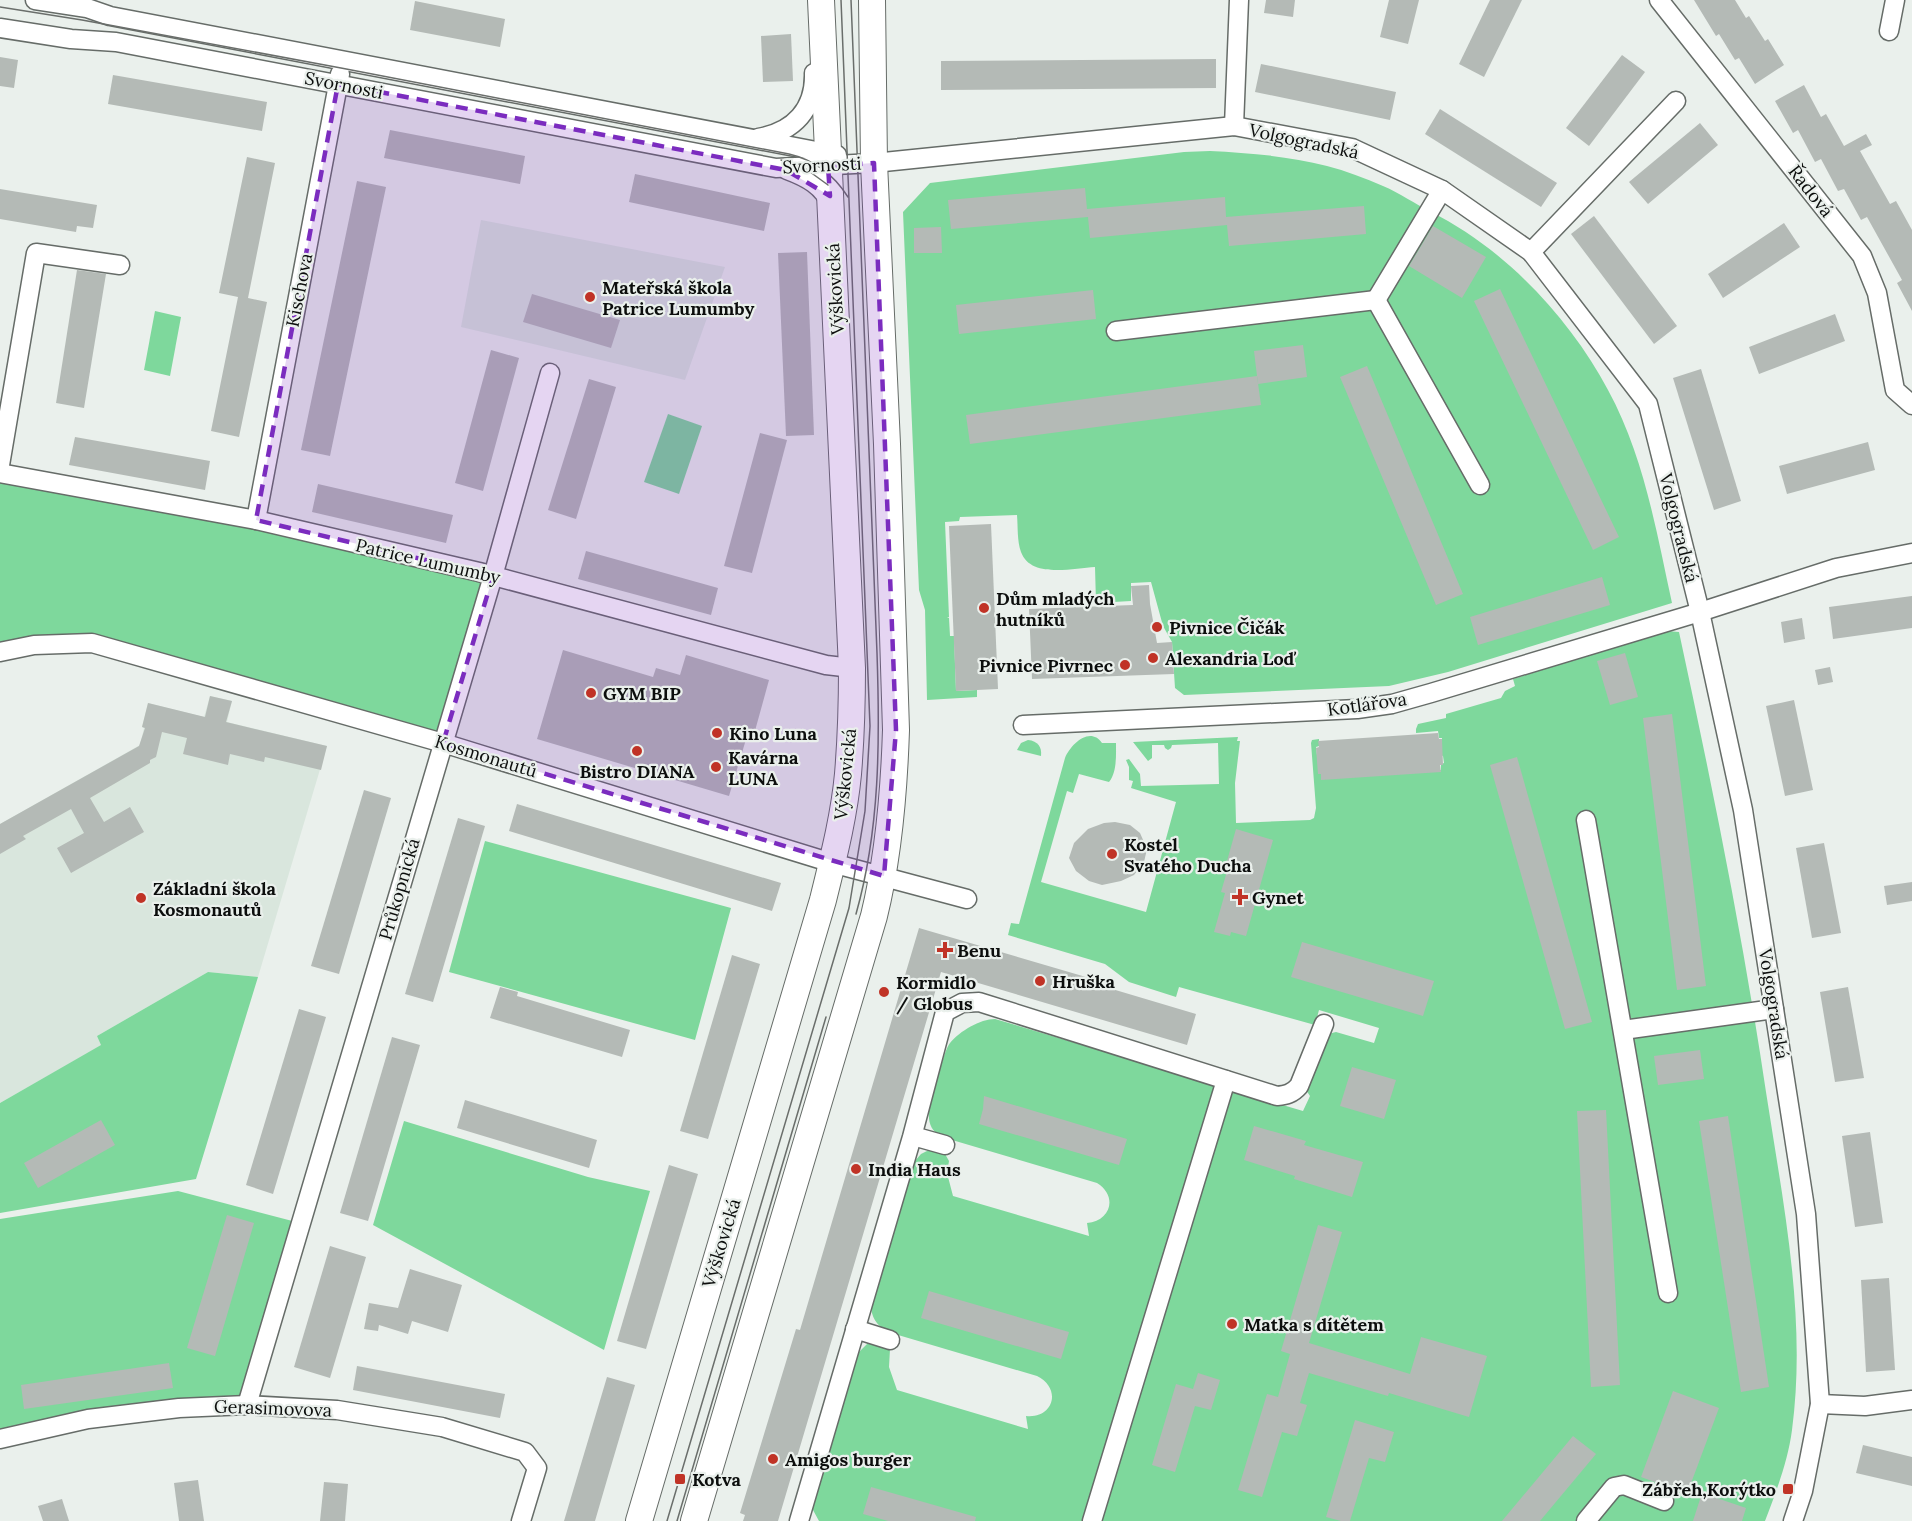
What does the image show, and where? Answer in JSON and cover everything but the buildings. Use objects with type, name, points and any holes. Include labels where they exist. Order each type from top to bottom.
[{"type":"street","name":"Svornosti","points":[[35,0],[745,138],[828,159],[874,162]]},
{"type":"street","name":"Výškovická","points":[[639,1521],[824,900],[842,819],[848,776],[852,722],[852,668],[821,0]]},
{"type":"street","points":[[1234,126],[1239,0]]},
{"type":"street","name":"Řadová","points":[[1659,0],[1862,256],[1877,293],[1895,390],[1912,405]]},
{"type":"street","points":[[1889,31],[1895,0]]},
{"type":"street","points":[[694,1521],[871,927],[884,876],[895,777],[896,730],[886,420],[874,162],[872,5]]},
{"type":"street","name":"Svornosti","points":[[0,28],[71,39],[116,42],[776,168],[828,159]]},
{"type":"street","points":[[745,138],[759,138],[778,132],[805,111],[814,90],[815,55],[823,40]]},
{"type":"street","name":"Kischova","points":[[256,520],[342,60]]},
{"type":"street","points":[[1531,252],[1677,101]]},
{"type":"street","name":"Volgogradská","points":[[874,162],[1234,126],[1352,148],[1442,190],[1531,252],[1648,404],[1700,612],[1743,810],[1806,1214],[1820,1404],[1803,1491],[1793,1521]]},
{"type":"street","points":[[776,168],[798,174],[812,182],[826,196],[831,207]]},
{"type":"street","points":[[1376,300],[1442,190]]},
{"type":"street","points":[[0,465],[36,253],[120,265]]},
{"type":"street","points":[[1116,331],[1376,300]]},
{"type":"street","points":[[1376,300],[1480,485]]},
{"type":"street","name":"Průkopnická","points":[[247,1404],[493,576],[550,373]]},
{"type":"street","name":"Patrice Lumumby","points":[[0,473],[256,520],[493,576],[826,665],[852,668]]},
{"type":"street","name":"Kotlářova","points":[[1023,725],[1347,710],[1380,705],[1431,693],[1700,612],[1836,568],[1912,553]]},
{"type":"street","name":"Kosmonautů","points":[[0,652],[34,645],[92,643],[443,743],[832,863],[967,899]]},
{"type":"street","points":[[1586,820],[1668,1293]]},
{"type":"street","points":[[799,1521],[913,1136],[945,1012],[962,1003],[979,1002],[1276,1096],[1287,1095],[1299,1086],[1323,1024]]},
{"type":"street","points":[[1623,1030],[1774,1009]]},
{"type":"street","points":[[1092,1521],[1226,1080]]},
{"type":"street","points":[[913,1136],[945,1145]]},
{"type":"street","points":[[855,1329],[890,1340]]},
{"type":"street","points":[[1820,1404],[1865,1406],[1912,1400]]},
{"type":"street","name":"Gerasimovova","points":[[0,1439],[88,1419],[179,1408],[247,1404],[337,1410],[442,1427],[525,1452],[537,1467],[521,1521]]},
{"type":"street","points":[[1586,1521],[1614,1487],[1624,1485],[1664,1502]]},
{"type":"highlighted area","points":[[338,84],[786,170],[830,196],[828,166],[874,163],[896,730],[884,876],[443,743],[493,576],[256,520]]},
{"type":"shaded area","name":"Mateřská škola Patrice Lumumby","points":[[481,220],[725,267],[685,380],[461,327]]},
{"type":"shaded area","name":"Základní škola Kosmonautů","points":[[210,696],[232,701],[227,722],[327,746],[258,977],[208,972],[97,1036],[102,1045],[0,1103],[0,824],[140,745],[148,703],[204,717]]},
{"type":"green space","points":[[1210,151],[1298,160],[1334,168],[1376,183],[1458,227],[1509,265],[1533,288],[1575,337],[1608,390],[1620,415],[1648,494],[1672,603],[1448,672],[1389,686],[1184,695],[1175,688],[1172,642],[1163,626],[1151,582],[1131,583],[1131,601],[1096,603],[1095,567],[1065,570],[1043,569],[1026,560],[1021,552],[1018,539],[1017,515],[960,517],[959,521],[945,522],[949,617],[947,618],[949,618],[950,636],[954,636],[956,691],[977,690],[977,697],[927,700],[925,610],[919,590],[903,212],[930,183],[1184,152]]},
{"type":"green space","points":[[155,311],[181,317],[170,376],[144,370]]},
{"type":"green space","points":[[668,414],[702,426],[679,494],[644,482]]},
{"type":"green space","points":[[0,473],[493,576],[443,743],[92,643],[0,652]]},
{"type":"green space","points":[[1667,631],[1679,632],[1715,804],[1757,1034],[1791,1260],[1797,1345],[1792,1430],[1785,1465],[1765,1521],[819,1521],[813,1510],[813,1501],[856,1355],[868,1343],[874,1340],[890,1349],[889,1367],[897,1390],[1028,1429],[1026,1416],[1043,1413],[1051,1402],[1050,1388],[1037,1376],[888,1332],[875,1320],[871,1304],[914,1162],[921,1154],[929,1150],[945,1154],[949,1161],[947,1173],[953,1196],[1089,1236],[1087,1223],[1102,1218],[1109,1207],[1108,1194],[1097,1183],[942,1137],[935,1132],[930,1123],[929,1111],[944,1055],[954,1039],[977,1023],[995,1019],[1303,1111],[1310,1096],[1306,1090],[1324,1035],[1336,1032],[1374,1043],[1379,1028],[1319,1010],[1315,1025],[1179,987],[1176,997],[1129,982],[1105,964],[1008,935],[1011,923],[1019,924],[1065,758],[1072,747],[1081,739],[1092,736],[1102,743],[1116,743],[1115,769],[1109,782],[1079,774],[1073,793],[1067,791],[1041,882],[1146,912],[1176,802],[1131,788],[1133,781],[1129,780],[1129,767],[1126,760],[1129,759],[1140,774],[1141,786],[1219,784],[1218,743],[1172,745],[1168,750],[1164,745],[1152,745],[1152,758],[1148,761],[1133,742],[1238,737],[1237,741],[1240,741],[1235,783],[1236,823],[1310,820],[1314,818],[1316,808],[1312,740],[1319,739],[1319,746],[1316,747],[1317,755],[1419,772],[1441,770],[1441,764],[1444,763],[1439,746],[1442,746],[1442,738],[1439,738],[1438,731],[1416,733],[1418,724],[1446,718],[1446,714],[1501,698],[1505,691],[1515,686],[1513,679]]},
{"type":"green space","points":[[1028,740],[1039,745],[1041,756],[1017,750],[1021,743]]},
{"type":"green space","points":[[485,841],[731,908],[695,1040],[449,972]]},
{"type":"green space","points":[[208,972],[258,977],[196,1179],[0,1213],[0,1103],[101,1045],[97,1036]]},
{"type":"green space","points":[[404,1121],[588,1177],[650,1191],[604,1350],[373,1225]]},
{"type":"green space","points":[[178,1191],[300,1223],[247,1405],[0,1439],[0,1219]]},
{"type":"tram line","points":[[667,1521],[849,908],[865,811],[870,726],[841,0]]},
{"type":"tram line","points":[[851,0],[878,719],[874,817],[870,850],[856,914]]},
{"type":"tram line","points":[[0,7],[341,68],[789,154],[815,164],[830,175],[848,197]]},
{"type":"tram line","points":[[781,160],[806,169],[828,185]]},
{"type":"tram line","points":[[677,1521],[826,1017]]},
{"type":"place","name":"Mateřská škola Patrice Lumumby","points":[[590,297]]},
{"type":"place","name":"Dům mladých hutníků","points":[[984,608]]},
{"type":"place","name":"Pivnice Čičák","points":[[1157,627]]},
{"type":"place","name":"Alexandria Loď","points":[[1153,658]]},
{"type":"place","name":"Pivnice Pivrnec","points":[[1125,665]]},
{"type":"place","name":"GYM BIP","points":[[591,693]]},
{"type":"place","name":"Kino Luna","points":[[717,733]]},
{"type":"place","name":"Bistro DIANA","points":[[637,751]]},
{"type":"place","name":"Kavárna LUNA","points":[[716,767]]},
{"type":"place","name":"Kostel Svatého Ducha","points":[[1112,854]]},
{"type":"place","name":"Gynet","points":[[1240,897]]},
{"type":"place","name":"Základní škola Kosmonautů","points":[[141,898]]},
{"type":"place","name":"Benu","points":[[945,950]]},
{"type":"place","name":"Hruška","points":[[1040,981]]},
{"type":"place","name":"Kormidlo / Globus","points":[[884,992]]},
{"type":"place","name":"India Haus","points":[[856,1169]]},
{"type":"place","name":"Matka s dítětem","points":[[1232,1324]]},
{"type":"place","name":"Amigos burger","points":[[773,1459]]},
{"type":"place","name":"Kotva","points":[[680,1479]]},
{"type":"place","name":"Zábřeh,Korýtko","points":[[1788,1489]]}]
